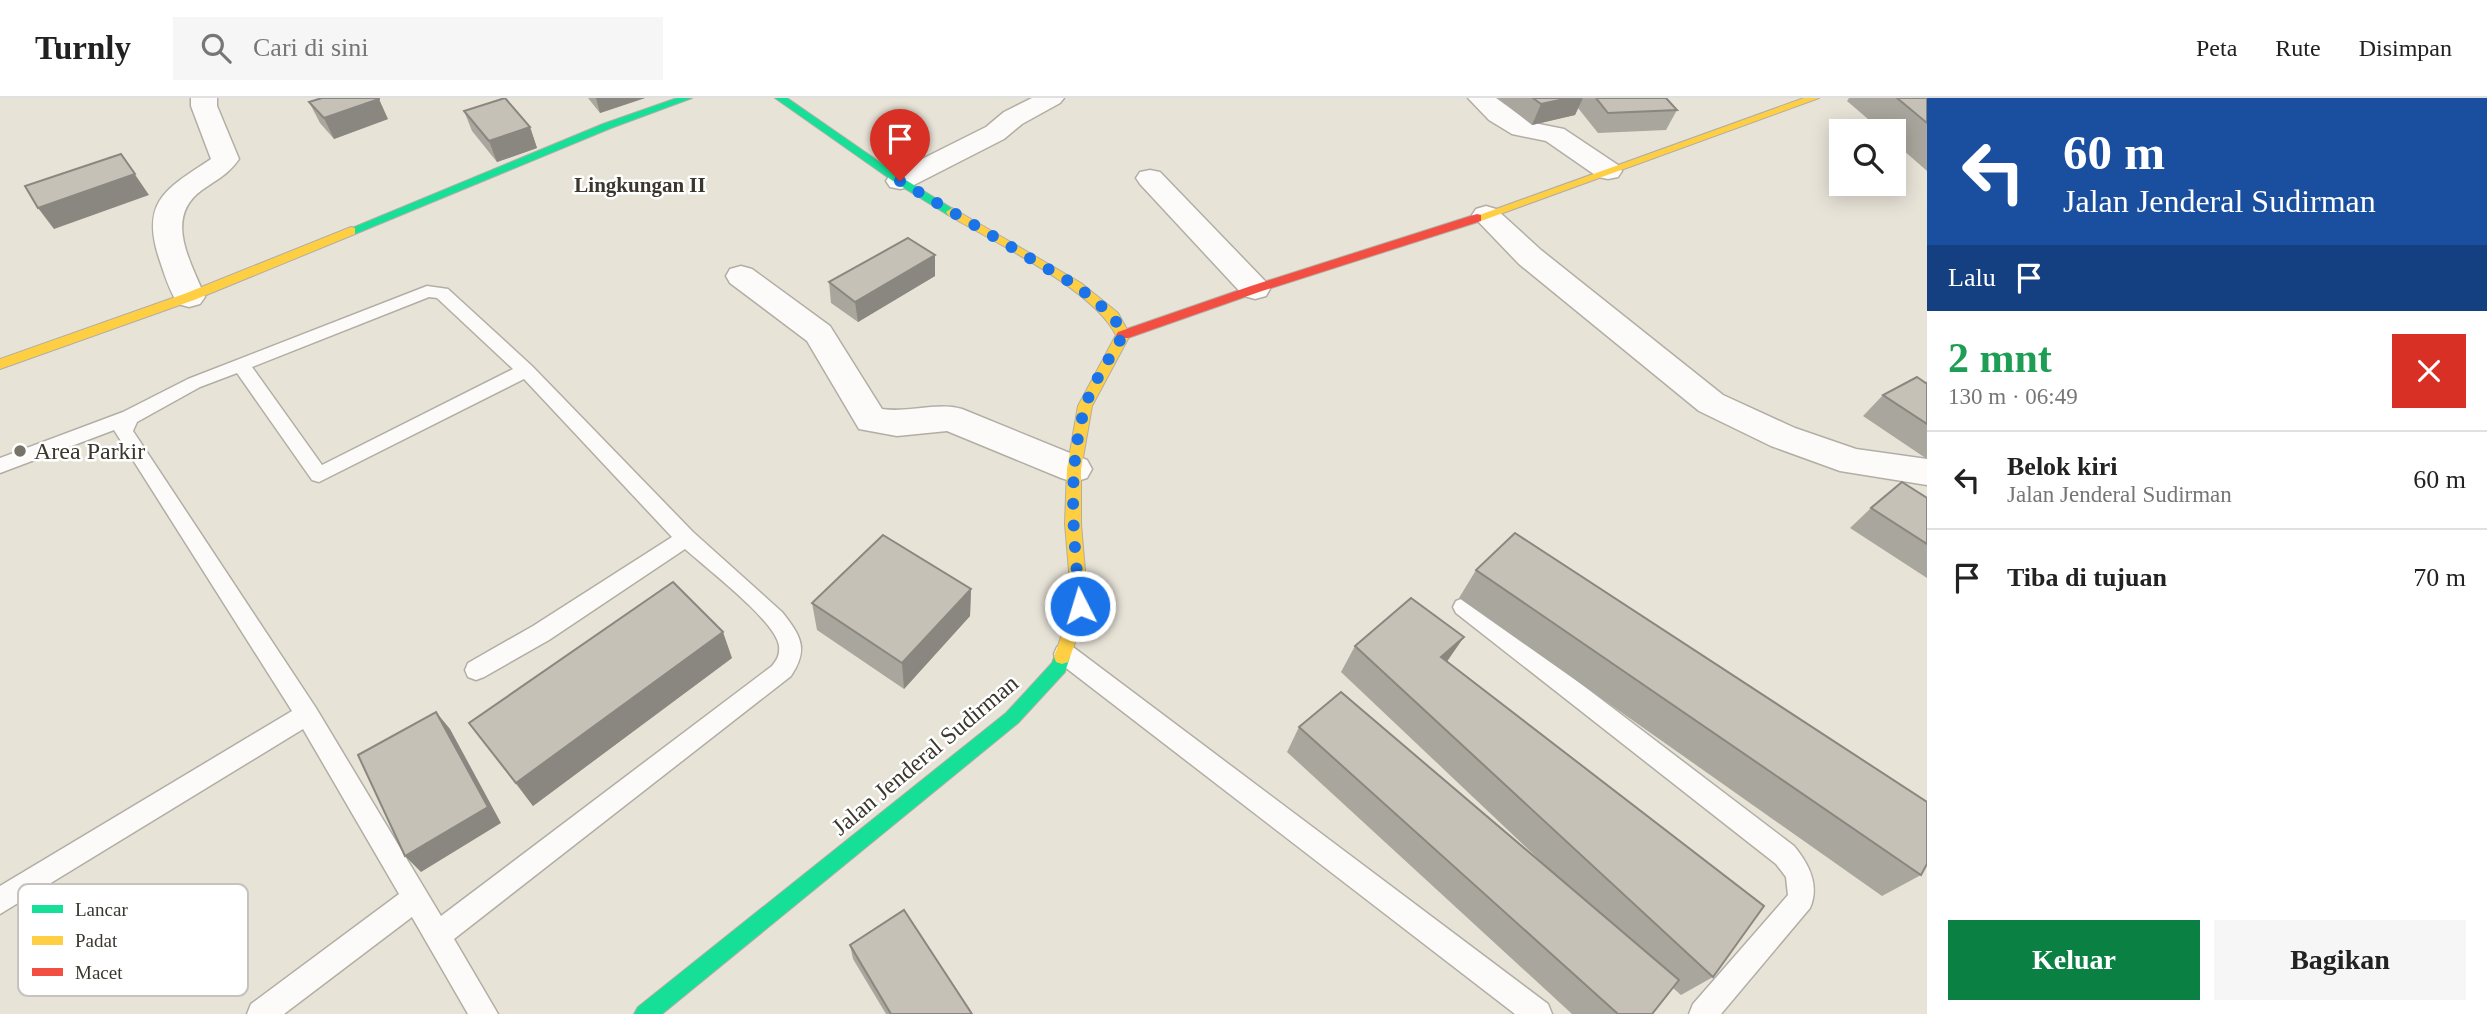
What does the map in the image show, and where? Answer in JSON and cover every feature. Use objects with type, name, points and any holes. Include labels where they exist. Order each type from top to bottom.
[{"type":"street","points":[[189,297],[165,225],[170,205],[187,188],[221,165],[225,159],[204,106],[204,98]]},
{"type":"street","points":[[0,364],[189,297],[607,125],[687,98]]},
{"type":"street","points":[[779,98],[900,181],[1077,286],[1113,316],[1123,335],[1255,289],[1486,215],[1814,98]]},
{"type":"street","points":[[900,181],[995,133],[1013,118],[1051,98]]},
{"type":"street","points":[[1481,98],[1498,114],[1521,128],[1555,135],[1608,171]]},
{"type":"street","points":[[1150,178],[1255,289]]},
{"type":"street","points":[[1486,215],[1530,257],[1711,403],[1783,437],[1853,462],[1927,472]]},
{"type":"street","points":[[741,276],[819,334],[871,420],[897,424],[950,418],[1074,469]]},
{"type":"street","name":"Jalan Jenderal Sudirman","points":[[645,1014],[1012,718],[1059,667],[1080,606],[1073,524],[1074,469],[1086,406],[1123,335]]},
{"type":"lane","points":[[0,466],[130,417],[194,383],[427,291],[442,293],[526,370],[686,538],[777,620],[790,643],[791,658],[780,673],[436,936]]},
{"type":"lane","points":[[241,365],[319,475],[526,370]]},
{"type":"lane","points":[[130,417],[124,424],[123,432],[207,558],[306,715],[484,1014]]},
{"type":"lane","points":[[476,670],[541,633],[686,538]]},
{"type":"lane","points":[[1464,607],[1785,855],[1799,872],[1801,898],[1703,1014]]},
{"type":"lane","points":[[1065,654],[1538,1014]]},
{"type":"lane","points":[[28,884],[306,715]]},
{"type":"lane","points":[[0,901],[18,890]]},
{"type":"lane","points":[[261,1014],[415,898]]},
{"type":"building","points":[[322,98],[379,99],[324,118],[309,102]]},
{"type":"building","points":[[505,98],[530,127],[489,141],[464,111]]},
{"type":"building","points":[[1533,98],[1569,98],[1541,104]]},
{"type":"building","points":[[1596,98],[1666,98],[1677,110],[1608,113]]},
{"type":"building","points":[[1897,98],[1927,98],[1927,123]]},
{"type":"building","points":[[121,154],[135,174],[38,208],[25,186]]},
{"type":"building","points":[[908,238],[935,255],[855,302],[829,282]]},
{"type":"building","points":[[1917,377],[1927,384],[1927,424],[1883,395]]},
{"type":"building","points":[[1902,482],[1927,498],[1927,544],[1871,508]]},
{"type":"building","points":[[1515,533],[1927,802],[1927,864],[1921,875],[1476,570]]},
{"type":"building","points":[[883,535],[971,589],[902,663],[812,603]]},
{"type":"building","points":[[673,582],[723,632],[516,783],[469,723]]},
{"type":"building","points":[[1411,598],[1464,637],[1441,657],[1764,906],[1713,977],[1355,646]]},
{"type":"building","points":[[1341,692],[1679,980],[1652,1014],[1618,1014],[1299,727]]},
{"type":"building","points":[[436,712],[488,807],[405,856],[358,755]]},
{"type":"building","points":[[904,910],[972,1014],[891,1014],[850,945]]},
{"type":"traffic: fast","points":[[351,231],[607,126],[687,98]]},
{"type":"traffic: fast","points":[[780,98],[900,181],[952,212]]},
{"type":"traffic: fast","points":[[645,1014],[1012,718],[1059,667],[1062,657]]},
{"type":"traffic: slow","points":[[1477,218],[1814,98]]},
{"type":"traffic: slow","points":[[952,212],[1077,286],[1113,316],[1123,335],[1085,406],[1074,469],[1073,524],[1080,606],[1062,657]]},
{"type":"traffic: slow","points":[[0,364],[189,297],[351,231]]},
{"type":"traffic: jam","points":[[1123,335],[1255,289],[1477,218]]},
{"type":"place","name":"Area Parkir","points":[[20,451]]},
{"type":"district","name":"Lingkungan II","points":[[640,185]]},
{"type":"route","points":[[900,181],[1077,286],[1113,316],[1123,335],[1086,406],[1074,469],[1073,524],[1080,606]]}]
